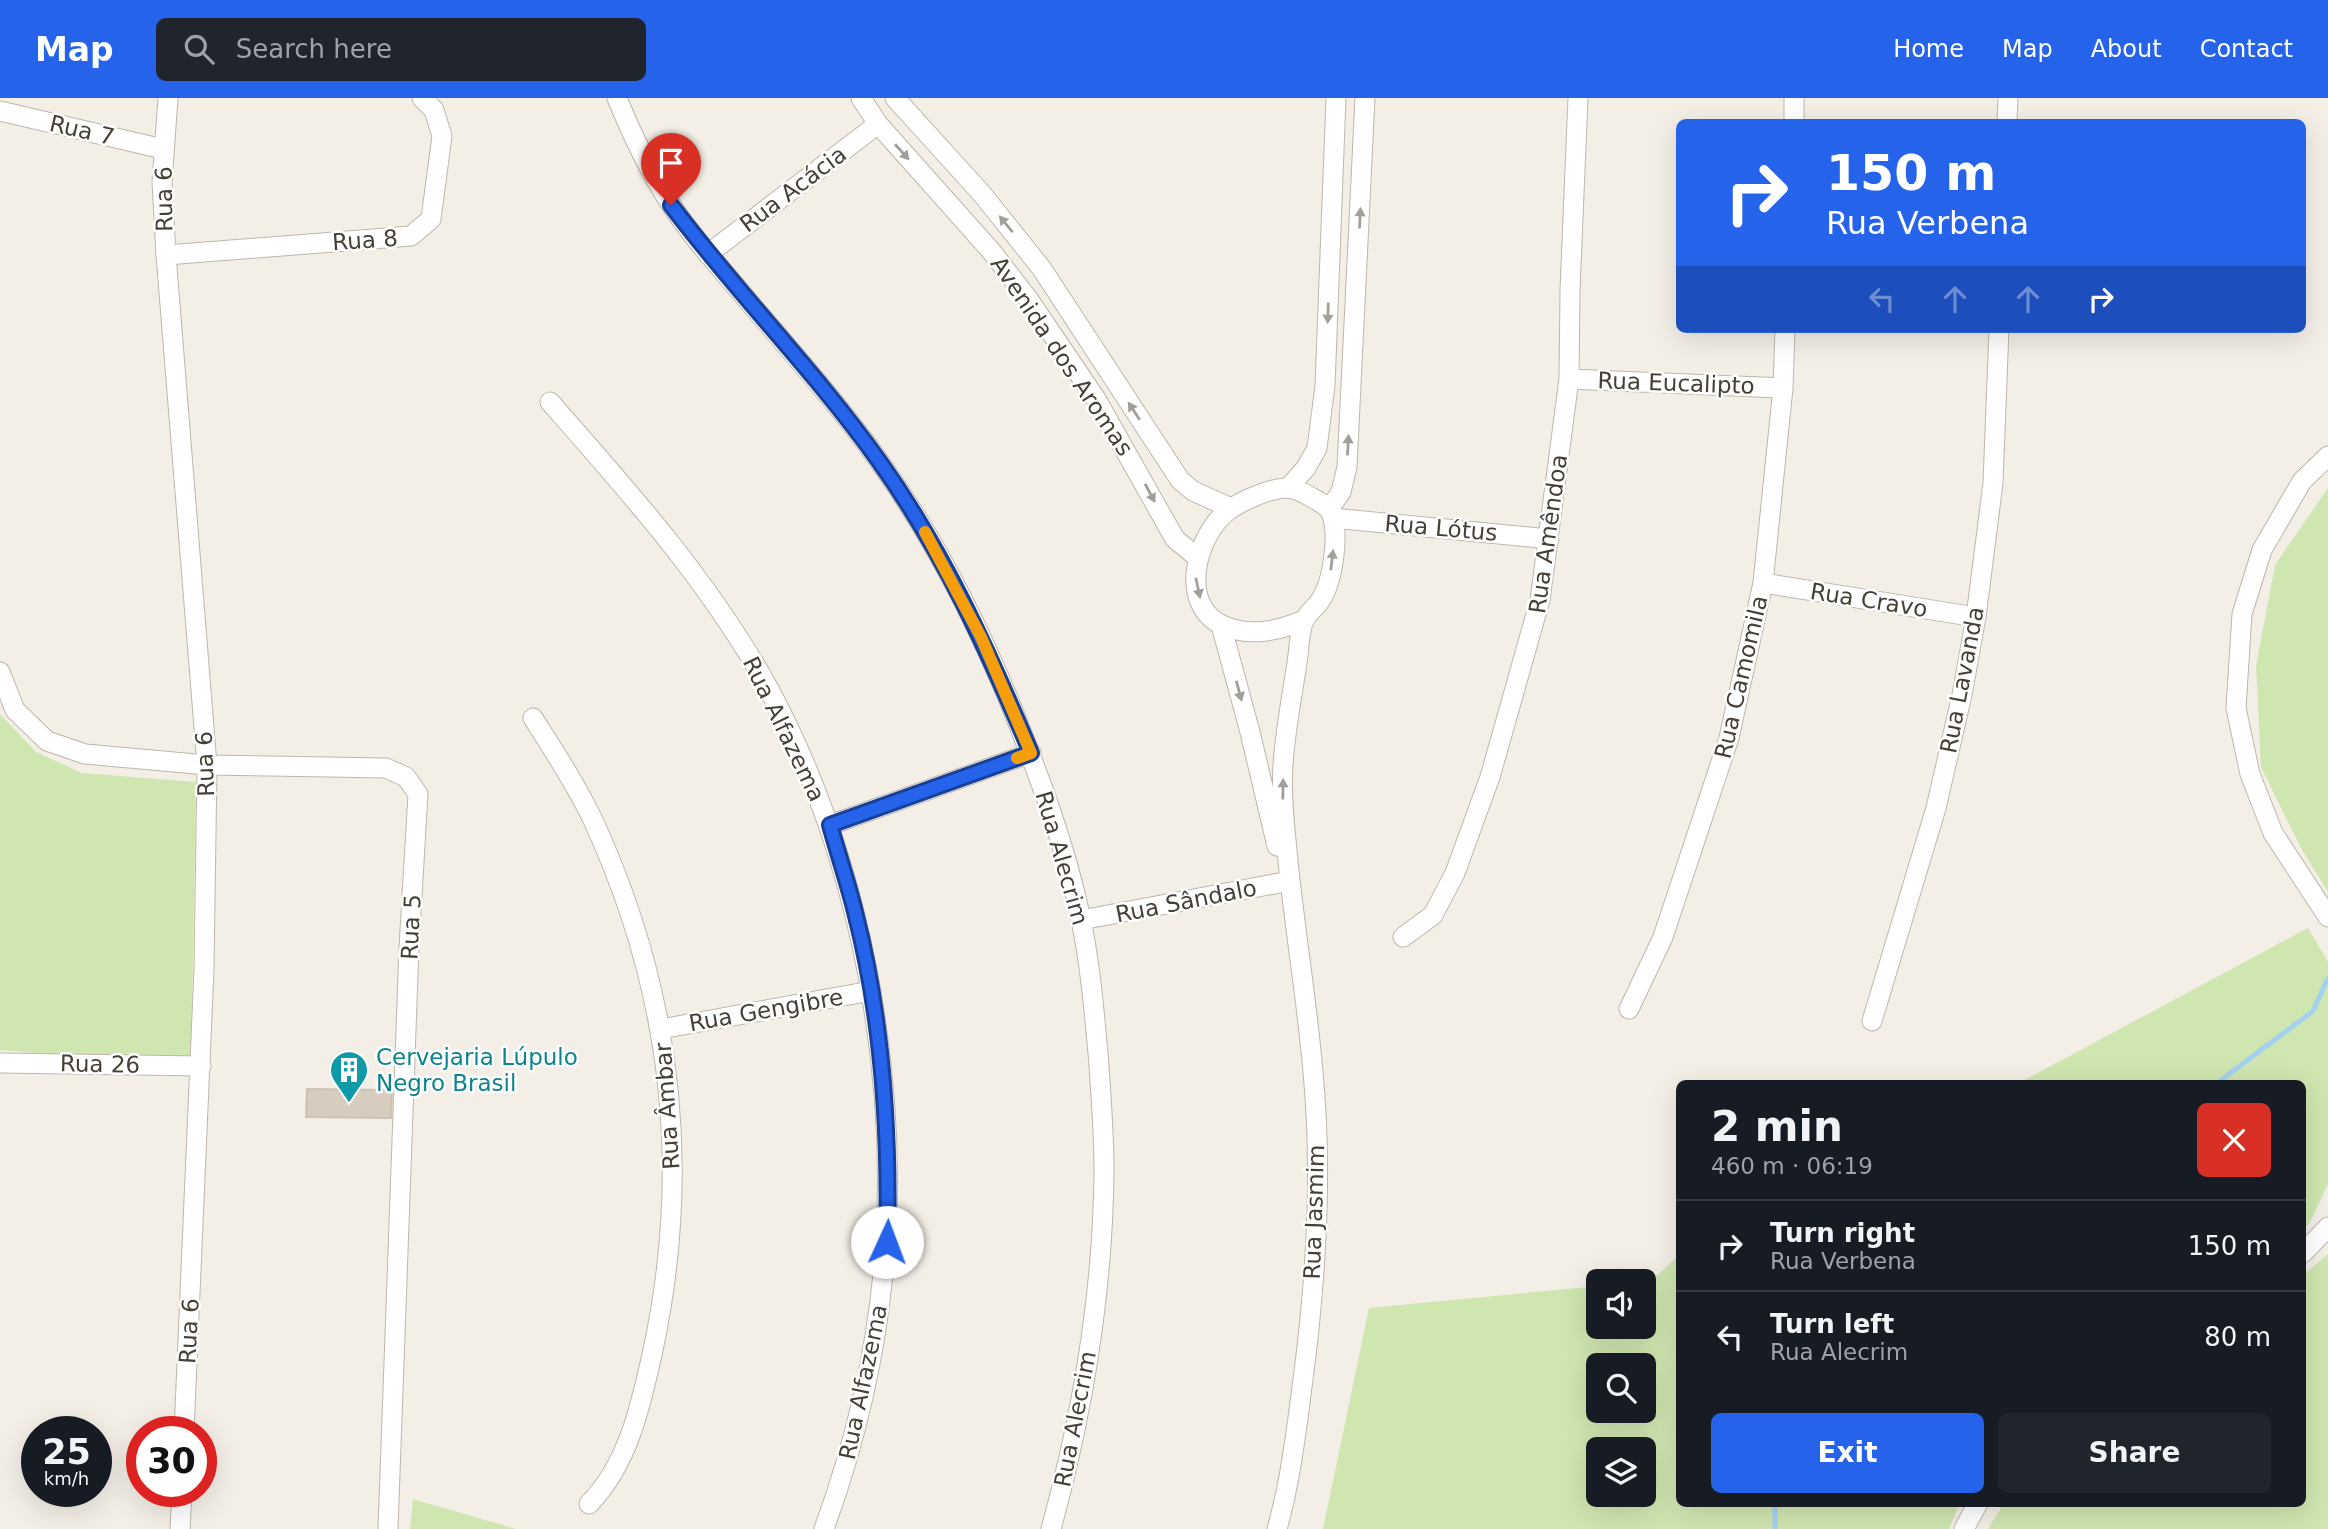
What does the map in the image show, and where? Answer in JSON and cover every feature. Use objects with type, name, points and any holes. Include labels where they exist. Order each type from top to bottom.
[{"type":"street","name":"Rua 6","points":[[168,98],[162,182],[166,255],[207,765],[201,1066],[185,1416]]},
{"type":"street","name":"Rua 8","points":[[166,255],[411,236],[430,219],[442,136],[434,110],[422,98]]},
{"type":"street","name":"Rua Alecrim","points":[[617,98],[637,146],[671,205],[708,254],[842,412],[880,461],[920,524],[964,601],[1031,753],[1058,836],[1081,920],[1094,1011],[1104,1170],[1093,1326],[1085,1385],[1051,1529]]},
{"type":"street","name":"Avenida dos Aromas","points":[[861,98],[878,124],[992,252],[1029,300],[1096,399],[1175,539],[1197,556]]},
{"type":"street","name":"Avenida dos Aromas","points":[[895,98],[982,194],[1042,269],[1180,480],[1193,491],[1231,508]]},
{"type":"street","points":[[1304,620],[1264,632],[1245,632],[1221,625],[1209,615],[1200,597],[1196,577],[1197,556],[1204,537],[1216,521],[1231,508],[1288,488],[1306,468],[1317,448],[1325,386],[1336,98]]},
{"type":"street","points":[[1288,886],[1282,799],[1283,764],[1304,620],[1322,598],[1334,562],[1331,513],[1341,492],[1347,467],[1365,98]]},
{"type":"street","name":"Rua Amêndoa","points":[[1403,937],[1433,915],[1455,873],[1490,777],[1527,655],[1540,600],[1569,379],[1578,98]]},
{"type":"street","points":[[1794,98],[1794,119]]},
{"type":"street","points":[[2007,119],[2008,98]]},
{"type":"street","name":"Rua 7","points":[[0,111],[163,149]]},
{"type":"street","name":"Rua Acácia","points":[[708,254],[878,124]]},
{"type":"street","name":"Rua Camomila","points":[[1629,1009],[1663,937],[1729,738],[1763,583],[1783,388],[1785,333]]},
{"type":"street","name":"Rua Lavanda","points":[[1872,1021],[1936,808],[1962,695],[1976,618],[1993,482],[1999,333]]},
{"type":"street","name":"Rua Eucalipto","points":[[1569,379],[1783,388]]},
{"type":"street","name":"Rua Alfazema","points":[[550,402],[649,514],[702,583],[770,692],[830,825],[856,913],[882,1057],[889,1170],[887,1242],[879,1313],[864,1398],[843,1476],[824,1529]]},
{"type":"street","points":[[2328,456],[2302,481],[2262,550],[2242,614],[2236,708],[2250,774],[2273,833],[2328,917]]},
{"type":"street","points":[[1288,488],[1307,495],[1331,513]]},
{"type":"street","name":"Rua Lótus","points":[[1331,513],[1549,539]]},
{"type":"street","name":"Rua Cravo","points":[[1763,583],[1976,618]]},
{"type":"street","points":[[1221,625],[1251,732],[1288,886]]},
{"type":"street","name":"Rua 5","points":[[0,672],[15,710],[47,741],[85,754],[207,765],[386,768],[406,777],[418,794],[409,947],[388,1529]]},
{"type":"street","name":"Rua Âmbar","points":[[533,718],[591,817],[632,917],[661,1029],[672,1142],[672,1199],[667,1267],[642,1402],[622,1456],[605,1487],[589,1504]]},
{"type":"street","points":[[830,825],[1031,753]]},
{"type":"street","name":"Rua Sândalo","points":[[1081,920],[1288,886]]},
{"type":"street","name":"Rua Jasmim","points":[[1277,1529],[1298,1421],[1308,1343],[1317,1215],[1318,1146],[1314,1077],[1305,985],[1288,886]]},
{"type":"street","name":"Rua Gengibre","points":[[661,1029],[871,991]]},
{"type":"street","name":"Rua 26","points":[[0,1063],[201,1066]]},
{"type":"street","points":[[2306,1250],[2328,1227]]},
{"type":"street","points":[[180,1529],[181,1507]]},
{"type":"street","points":[[1964,1529],[1976,1507]]},
{"type":"green space","points":[[2328,488],[2328,892],[2301,848],[2261,767],[2256,666],[2275,565]]},
{"type":"green space","points":[[0,714],[36,752],[82,773],[196,782],[191,1066],[0,1050]]},
{"type":"green space","points":[[2308,928],[2328,962],[2328,1184],[2306,1226],[2306,1080],[2025,1080]]},
{"type":"green space","points":[[2328,1254],[2328,1529],[1988,1529],[2002,1507],[2306,1507],[2306,1272]]},
{"type":"green space","points":[[1676,1258],[1676,1507],[1958,1507],[1949,1529],[1323,1529],[1369,1308],[1586,1287],[1586,1339],[1656,1339],[1656,1276]]},
{"type":"green space","points":[[413,1499],[516,1529],[410,1529]]},
{"type":"building","name":"Cervejaria Lúpulo Negro Brasil","points":[[307,1089],[392,1090],[391,1118],[306,1117]]},
{"type":"waterway","points":[[2221,1080],[2313,1011],[2328,978]]},
{"type":"waterway","points":[[1775,1507],[1775,1529]]},
{"type":"slow traffic","points":[[925,532],[958,589],[1031,753],[1017,758]]},
{"type":"place","name":"Cervejaria Lúpulo Negro Brasil","points":[[349,1104]]},
{"type":"route","points":[[671,205],[708,254],[880,461],[958,589],[1031,753],[830,825],[856,913],[882,1057],[889,1170],[887,1242]]}]
